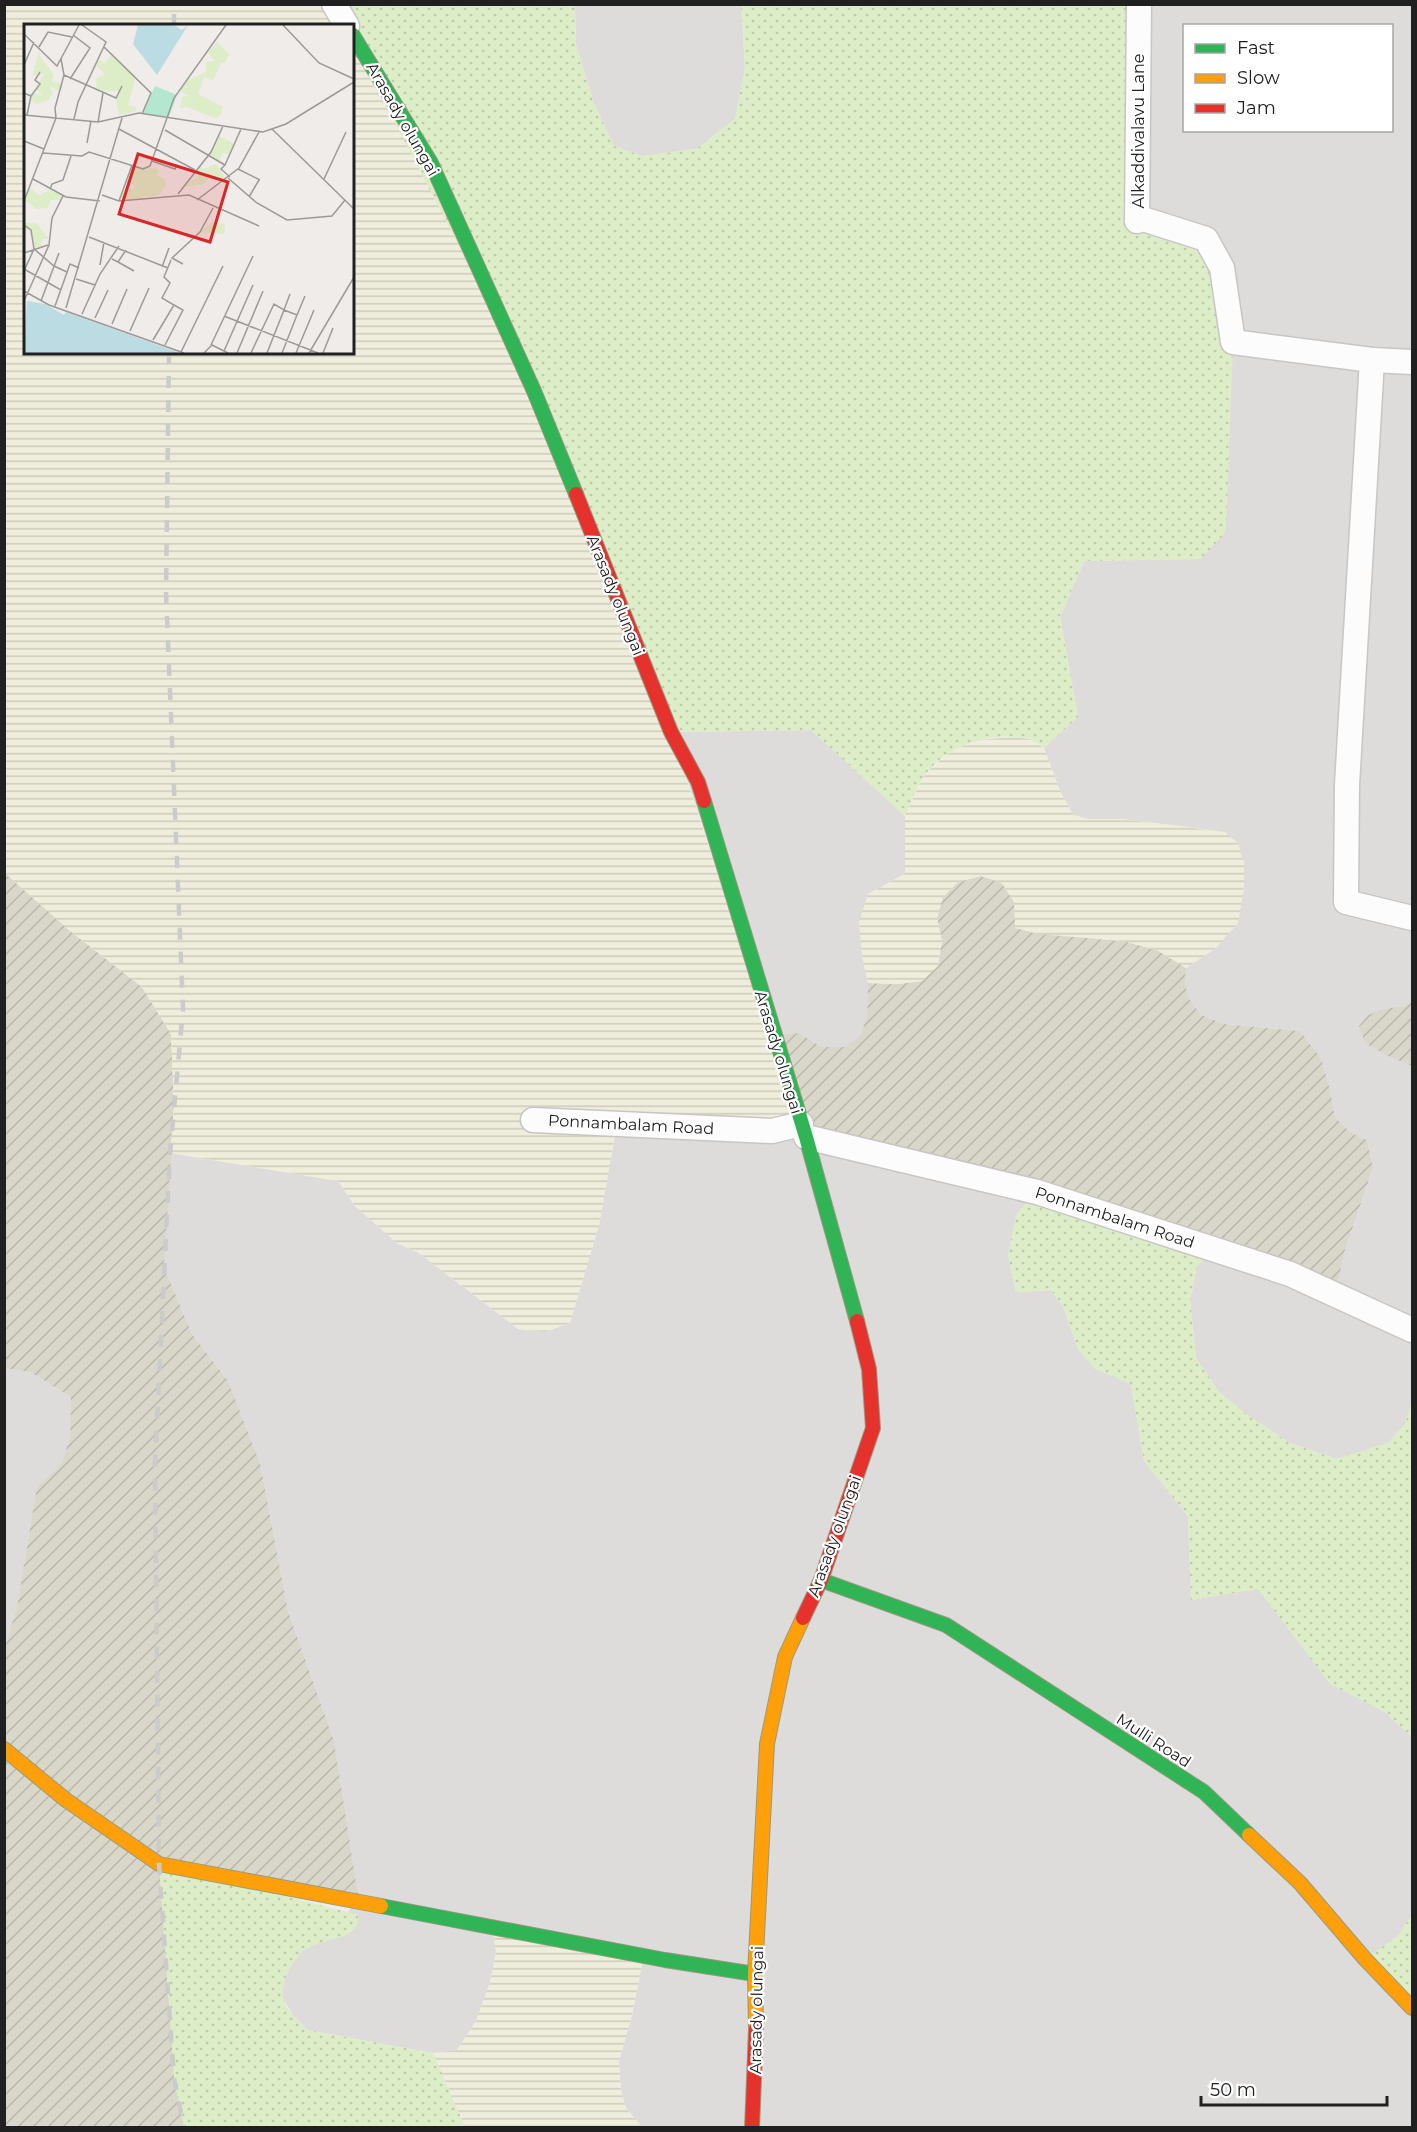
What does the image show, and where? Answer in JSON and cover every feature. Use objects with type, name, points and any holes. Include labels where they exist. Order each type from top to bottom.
[{"type":"street","points":[[334,4],[346,24]]},
{"type":"street","name":"Alkaddivalavu Lane","points":[[1138,4],[1137,221],[1143,219],[1206,239],[1222,268],[1233,342],[1372,360],[1413,362]]},
{"type":"street","name":"Arasady olungai","points":[[354,37],[431,163],[534,391],[671,732],[698,782],[804,1130],[869,1369],[873,1428],[821,1580],[785,1657],[767,1744],[755,1974],[756,2058],[752,2127]]},
{"type":"street","points":[[1372,360],[1347,784],[1346,902],[1413,918]]},
{"type":"street","name":"Ponnambalam Road","points":[[533,1120],[772,1131],[804,1130],[1037,1192],[1290,1274],[1413,1330]]},
{"type":"street","name":"Mulli Road","points":[[821,1580],[946,1625],[1204,1792],[1300,1883],[1365,1959],[1413,2008]]},
{"type":"street","points":[[4,1749],[66,1800],[159,1863],[170,1867],[425,1913],[665,1960],[755,1974]]},
{"type":"shaded area","points":[[575,5],[741,5],[745,67],[735,119],[696,149],[642,156],[614,146],[594,103],[576,45]]},
{"type":"shaded area","points":[[1139,5],[1412,5],[1412,1001],[1405,1006],[1383,1009],[1403,1062],[1412,1066],[1412,1401],[1405,1424],[1388,1443],[1337,1459],[1290,1443],[1247,1415],[1219,1392],[1196,1358],[1190,1301],[1197,1266],[1215,1250],[1335,1295],[1345,1250],[1373,1169],[1367,1140],[1351,1133],[1335,1117],[1321,1058],[1300,1031],[1225,1024],[1201,1015],[1188,997],[1185,982],[1186,968],[1216,948],[1244,889],[1244,864],[1237,843],[1206,829],[1121,819],[1088,819],[1073,815],[1060,791],[1044,748],[1078,717],[1060,617],[1084,561],[1201,559],[1143,219]]},
{"type":"shaded area","points":[[811,730],[905,816],[905,874],[868,894],[862,955],[868,983],[867,1017],[861,1034],[846,1048],[822,1047],[799,1033],[774,1035],[671,732]]},
{"type":"shaded area","points":[[5,873],[69,930],[142,987],[171,1034],[174,1106],[164,1267],[192,1334],[228,1381],[260,1463],[288,1611],[334,1741],[359,1901],[170,1867],[174,2078],[184,2127],[5,2127],[5,1646],[17,1607],[37,1486],[61,1465],[70,1437],[71,1397],[30,1372],[5,1368]]},
{"type":"shaded area","points":[[981,876],[1002,883],[1014,902],[1096,939],[1123,941],[1157,950],[1186,968],[1185,982],[1188,997],[1201,1015],[1225,1024],[1300,1031],[1321,1058],[1335,1117],[1351,1133],[1367,1140],[1373,1168],[1345,1250],[1335,1295],[1289,1274],[806,1137],[774,1035],[799,1033],[822,1047],[846,1047],[861,1034],[867,1017],[868,983],[898,984],[922,981],[938,965],[942,941],[937,918],[943,897],[958,882]]},
{"type":"shaded area","points":[[1412,1001],[1412,1066],[1365,1043],[1359,1026],[1368,1015],[1383,1009],[1405,1006]]},
{"type":"shaded area","points":[[617,1124],[772,1131],[1037,1192],[1016,1215],[1008,1256],[1016,1292],[1051,1290],[1064,1309],[1078,1349],[1094,1368],[1131,1384],[1144,1461],[1188,1516],[1191,1600],[1258,1588],[1330,1683],[1385,1712],[1412,1737],[1412,1915],[1398,1936],[1366,1959],[1412,2008],[1412,2127],[642,2127],[626,2108],[621,2091],[619,2061],[632,2015],[644,1955],[492,1926],[496,1952],[490,1983],[476,2021],[457,2050],[433,2053],[308,2030],[293,2016],[281,1994],[291,1966],[299,1953],[311,1946],[359,1901],[334,1741],[288,1611],[260,1463],[228,1381],[192,1334],[164,1267],[170,1153],[338,1181],[355,1206],[397,1243],[419,1253],[518,1329],[545,1332],[570,1323],[599,1225]]},
{"type":"shaded area","points":[[5,1368],[30,1372],[71,1397],[70,1437],[61,1465],[37,1486],[17,1607],[5,1646]]},
{"type":"green space","points":[[5,5],[334,5],[346,24],[24,24],[24,354],[354,354],[354,36],[431,163],[671,732],[801,1124],[617,1124],[599,1225],[570,1323],[545,1332],[518,1329],[419,1253],[397,1243],[355,1206],[338,1181],[170,1153],[174,1106],[171,1034],[142,987],[69,930],[5,873]]},
{"type":"green space","points":[[334,5],[575,5],[576,45],[594,103],[614,146],[643,156],[696,149],[735,119],[745,67],[741,5],[1139,5],[1137,220],[1206,239],[1233,342],[1226,532],[1201,559],[1084,561],[1060,617],[1078,717],[1044,748],[1028,739],[1000,737],[984,739],[955,750],[942,758],[923,778],[905,816],[811,730],[671,732],[534,391],[354,44],[354,24],[344,24]]},
{"type":"green space","points":[[1012,737],[1030,739],[1044,748],[1060,791],[1073,815],[1088,819],[1121,819],[1225,832],[1238,843],[1244,864],[1244,889],[1238,923],[1216,948],[1186,968],[1157,950],[1123,941],[1038,934],[1015,928],[1014,902],[1002,883],[981,876],[958,882],[943,897],[937,918],[942,941],[938,966],[922,981],[898,984],[868,983],[862,955],[859,922],[868,894],[905,874],[905,816],[923,776],[950,751],[980,740]]},
{"type":"green space","points":[[1037,1192],[1215,1250],[1197,1266],[1190,1301],[1196,1358],[1219,1392],[1247,1415],[1290,1443],[1337,1459],[1388,1443],[1405,1424],[1412,1401],[1412,1737],[1385,1712],[1330,1684],[1258,1589],[1191,1600],[1188,1516],[1144,1461],[1131,1384],[1094,1368],[1078,1349],[1064,1309],[1051,1290],[1016,1292],[1008,1256],[1016,1215]]},
{"type":"green space","points":[[159,1864],[359,1915],[358,1922],[351,1932],[311,1946],[298,1956],[285,1980],[283,1996],[285,2003],[294,2017],[308,2030],[433,2053],[465,2127],[184,2127],[174,2078]]},
{"type":"green space","points":[[1412,1915],[1412,2008],[1365,1959],[1398,1936]]},
{"type":"green space","points":[[492,1925],[644,1955],[632,2015],[619,2061],[621,2091],[626,2108],[642,2127],[465,2127],[433,2053],[457,2050],[476,2021],[490,1983],[496,1952]]},
{"type":"railway","points":[[174,4],[174,24]]},
{"type":"railway","points":[[169,354],[166,593],[183,1009],[170,1154],[155,1463],[159,1864],[174,2078],[184,2128]]},
{"type":"traffic: fast","points":[[354,37],[431,163],[534,391],[576,494]]},
{"type":"traffic: fast","points":[[704,801],[806,1137],[857,1321]]},
{"type":"traffic: fast","points":[[821,1580],[946,1625],[1204,1792],[1249,1835]]},
{"type":"traffic: fast","points":[[381,1906],[665,1960],[755,1974]]},
{"type":"traffic: slow","points":[[756,2029],[755,1974],[767,1744],[785,1657],[803,1618]]},
{"type":"traffic: slow","points":[[4,1749],[66,1800],[159,1864],[381,1906]]},
{"type":"traffic: slow","points":[[1249,1835],[1300,1883],[1365,1959],[1412,2008]]},
{"type":"traffic: jam","points":[[576,494],[671,732],[698,782],[704,801]]},
{"type":"traffic: jam","points":[[803,1618],[821,1580],[873,1428],[869,1369],[857,1321]]},
{"type":"traffic: jam","points":[[752,2128],[756,2029]]}]
